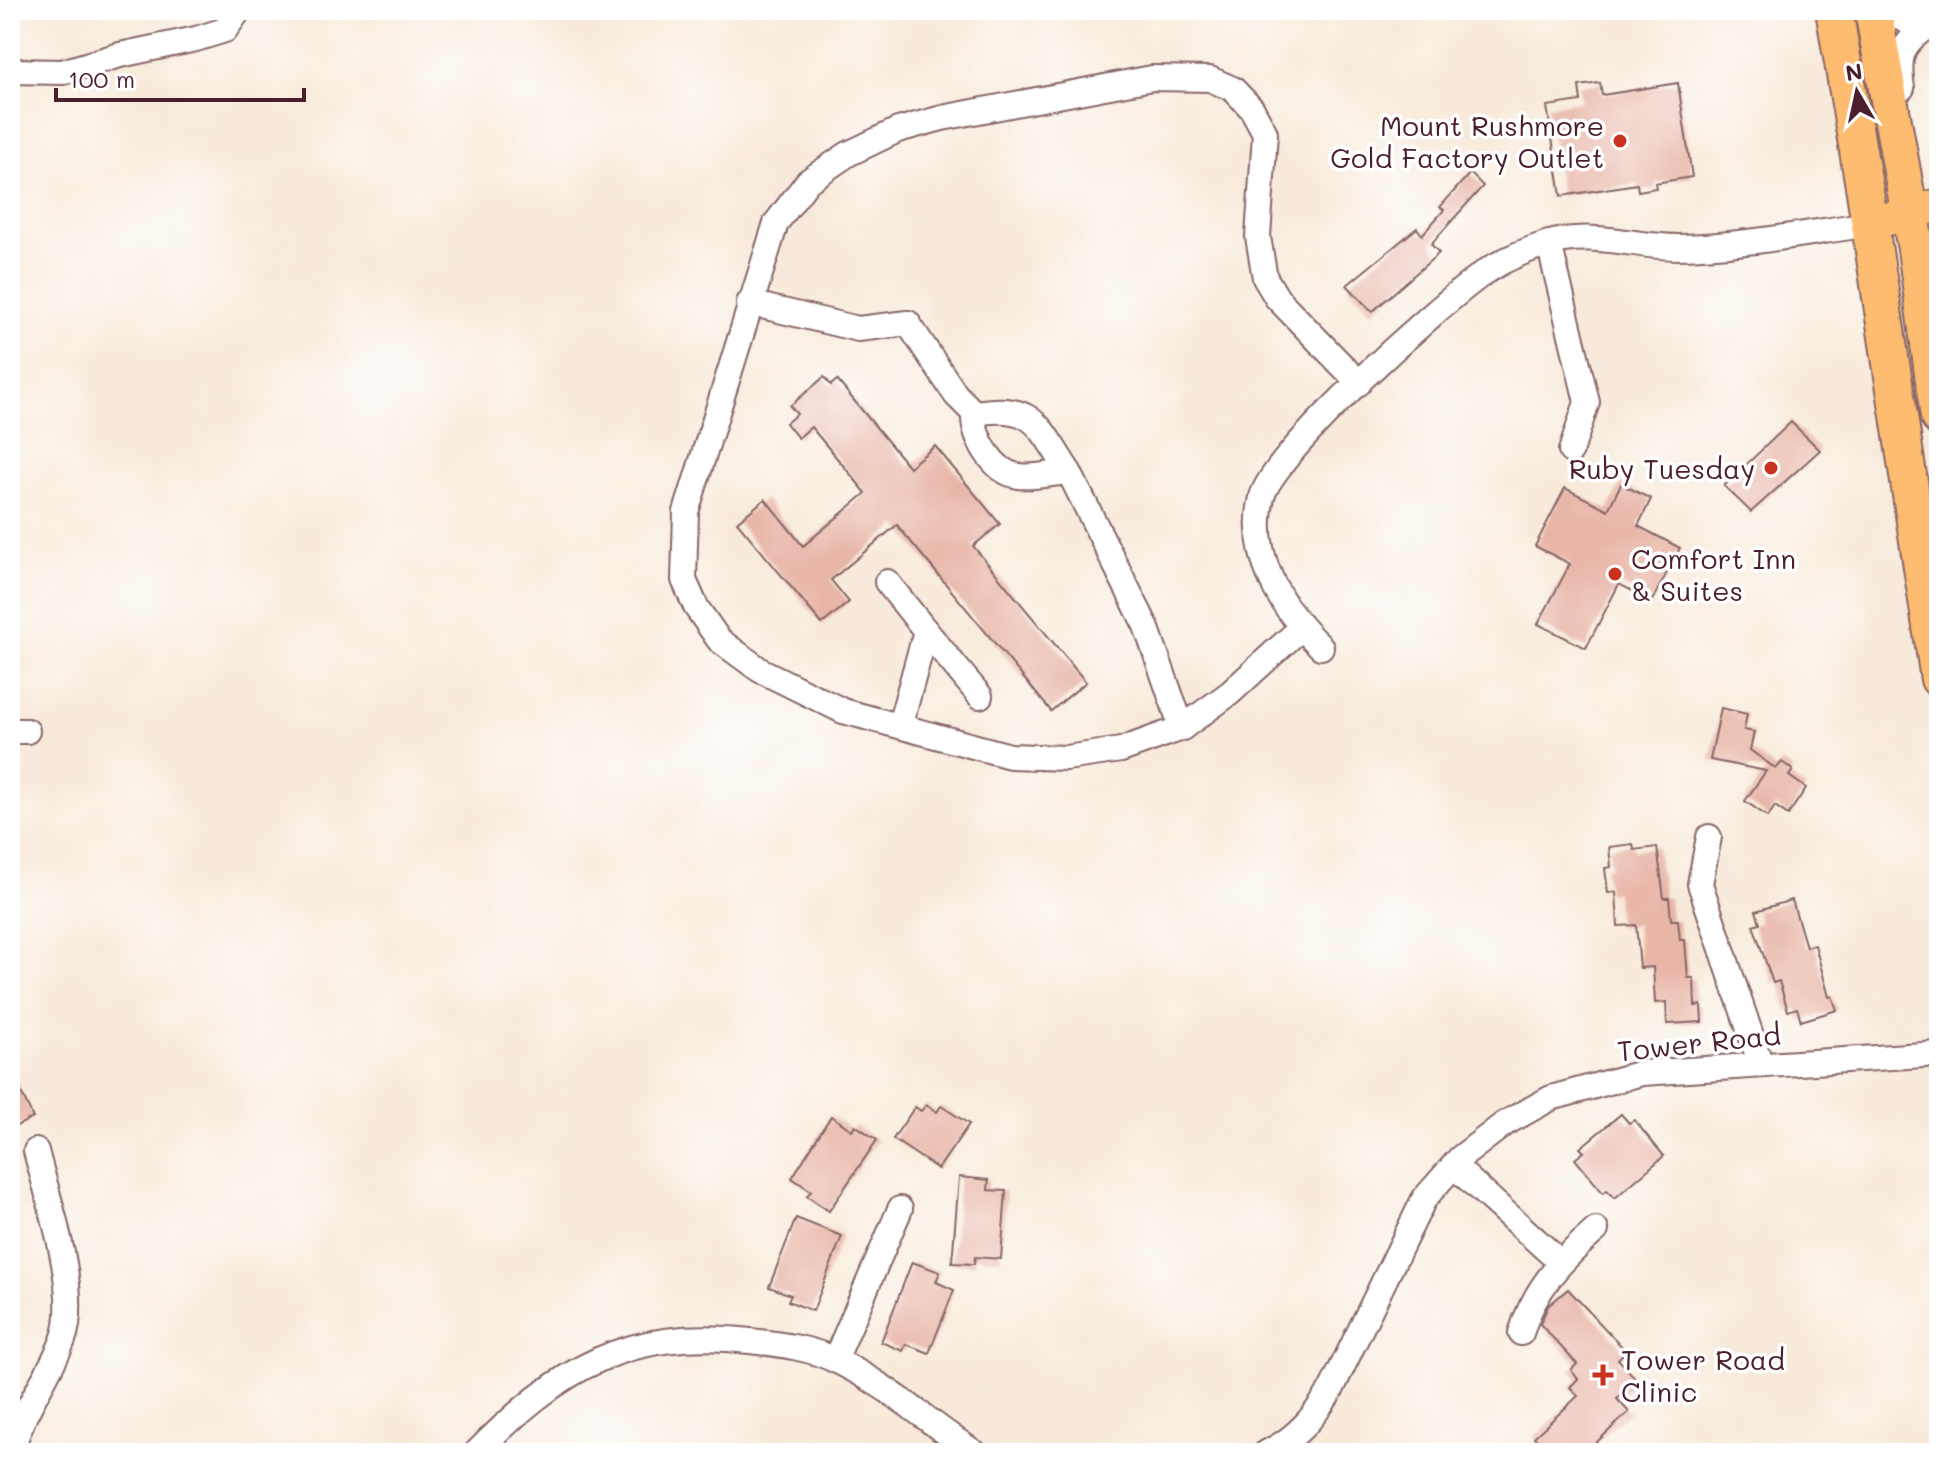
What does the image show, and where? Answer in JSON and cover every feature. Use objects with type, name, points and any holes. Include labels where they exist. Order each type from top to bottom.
[{"type":"highway","points":[[1834,10],[1939,679]]},
{"type":"highway","points":[[1873,10],[1900,165],[1924,209],[1939,417]]},
{"type":"highway","points":[[1870,224],[1891,260],[1907,354],[1939,437]]},
{"type":"main road","points":[[1870,224],[1924,209]]},
{"type":"street","points":[[10,71],[62,72],[120,55],[196,39],[225,30],[239,10]]},
{"type":"street","points":[[1883,10],[1907,21],[1935,24]]},
{"type":"street","points":[[1900,165],[1908,130],[1900,59],[1907,39],[1935,24]]},
{"type":"street","points":[[1301,628],[1230,693],[1182,728],[1121,750],[1066,758],[1010,756],[843,711],[760,670],[719,640],[696,607],[684,580],[686,512],[776,223],[808,181],[848,154],[898,130],[942,118],[1152,78],[1210,79],[1233,89],[1252,109],[1265,133],[1258,237],[1265,278],[1277,298],[1359,383]]},
{"type":"street","points":[[1321,647],[1286,608],[1262,556],[1259,530],[1262,496],[1276,468],[1359,383],[1399,344],[1482,274],[1549,243],[1576,238],[1612,239],[1667,247],[1733,244],[1870,224]]},
{"type":"street","points":[[1549,243],[1587,402],[1571,451]]},
{"type":"street","points":[[749,303],[858,329],[908,323],[956,395],[974,413],[973,426],[984,450],[1008,473],[1020,476],[1069,472]]},
{"type":"street","points":[[974,413],[1010,408],[1025,413],[1069,472],[1146,626],[1182,728]]},
{"type":"street","points":[[887,582],[980,696]]},
{"type":"street","points":[[900,725],[926,631]]},
{"type":"street","points":[[1709,837],[1700,884],[1761,1065]]},
{"type":"street","name":"Tower Road","points":[[1266,1453],[1281,1446],[1312,1420],[1325,1400],[1424,1199],[1454,1166],[1504,1124],[1551,1098],[1592,1084],[1642,1073],[1939,1054]]},
{"type":"street","points":[[13,1439],[65,1337],[67,1279],[36,1151]]},
{"type":"street","points":[[1454,1166],[1559,1261]]},
{"type":"street","points":[[835,1360],[900,1209]]},
{"type":"street","points":[[1521,1333],[1527,1315],[1559,1261],[1596,1230]]},
{"type":"street","points":[[476,1453],[511,1417],[558,1381],[611,1352],[669,1339],[723,1338],[800,1348],[835,1360],[901,1396],[975,1453]]},
{"type":"building","name":"Mount Rushmore Gold Factory Outlet","points":[[1600,83],[1602,95],[1678,83],[1692,177],[1655,183],[1656,188],[1638,191],[1637,184],[1561,196],[1547,106],[1581,101],[1579,86]]},
{"type":"building","points":[[1470,173],[1483,186],[1431,244],[1439,253],[1372,312],[1347,285],[1417,228],[1422,235],[1444,210],[1440,207]]},
{"type":"building","points":[[824,377],[831,385],[837,380],[909,467],[935,446],[1000,524],[973,546],[1086,682],[1051,711],[897,525],[831,580],[849,602],[822,624],[737,522],[765,499],[803,546],[866,493],[811,427],[798,438],[786,423],[797,414],[790,406]]},
{"type":"building","name":"Ruby Tuesday","points":[[1791,422],[1820,450],[1751,512],[1724,486]]},
{"type":"building","name":"Comfort Inn & Suites","points":[[1621,484],[1651,499],[1638,526],[1680,548],[1652,601],[1619,584],[1586,648],[1538,624],[1570,564],[1535,546],[1565,488],[1608,510]]},
{"type":"building","points":[[1721,708],[1747,714],[1744,730],[1754,732],[1750,750],[1776,769],[1782,762],[1793,770],[1789,776],[1806,788],[1788,815],[1775,806],[1768,817],[1745,801],[1766,771],[1710,760]]},
{"type":"building","points":[[1633,844],[1634,850],[1657,847],[1664,898],[1669,898],[1671,920],[1678,920],[1680,940],[1685,940],[1688,978],[1694,978],[1695,1006],[1701,1005],[1702,1022],[1667,1024],[1666,1002],[1655,1003],[1653,967],[1640,968],[1636,925],[1618,926],[1616,892],[1608,893],[1605,868],[1611,867],[1609,847]]},
{"type":"building","points":[[1792,900],[1806,947],[1815,945],[1829,997],[1832,996],[1837,1010],[1801,1021],[1797,1008],[1788,1011],[1779,981],[1773,983],[1753,925],[1760,923],[1756,911]]},
{"type":"building","points":[[10,1068],[33,1118],[10,1129]]},
{"type":"building","points":[[926,1105],[937,1112],[941,1106],[969,1124],[938,1169],[893,1139],[915,1107],[921,1111]]},
{"type":"building","points":[[1621,1114],[1629,1123],[1634,1120],[1664,1156],[1615,1198],[1607,1190],[1603,1193],[1575,1159],[1584,1152],[1580,1148]]},
{"type":"building","points":[[831,1116],[852,1130],[855,1125],[877,1140],[829,1211],[807,1196],[811,1191],[792,1178]]},
{"type":"building","points":[[959,1177],[989,1180],[988,1190],[1006,1191],[1001,1259],[975,1257],[974,1264],[952,1263]]},
{"type":"building","points":[[796,1218],[842,1236],[813,1311],[788,1301],[791,1295],[769,1287]]},
{"type":"building","points":[[912,1262],[940,1272],[936,1282],[954,1290],[929,1353],[906,1344],[903,1351],[881,1342]]},
{"type":"building","name":"Tower Road Clinic","points":[[1568,1289],[1626,1351],[1618,1359],[1637,1380],[1617,1399],[1629,1412],[1585,1453],[1550,1453],[1534,1437],[1578,1396],[1570,1387],[1578,1379],[1571,1370],[1577,1364],[1540,1324],[1548,1306]]},
{"type":"place","name":"Mount Rushmore Gold Factory Outlet","points":[[1620,141]]},
{"type":"place","name":"Ruby Tuesday","points":[[1771,468]]},
{"type":"place","name":"Comfort Inn & Suites","points":[[1615,574]]},
{"type":"place","name":"Tower Road Clinic","points":[[1603,1375]]}]
